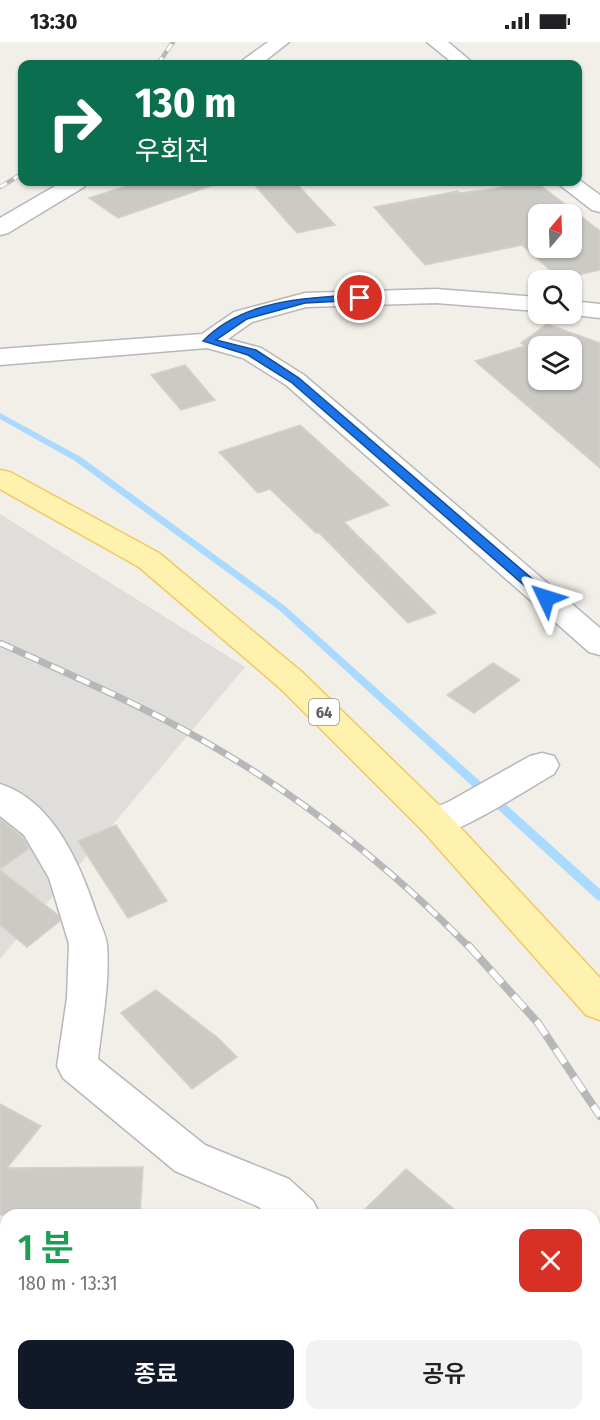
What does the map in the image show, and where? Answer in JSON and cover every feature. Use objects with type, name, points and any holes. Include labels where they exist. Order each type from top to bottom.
[{"type":"main road","name":"64","points":[[0,478],[149,560],[449,816],[600,1004]]},
{"type":"street","points":[[255,60],[280,42]]},
{"type":"street","points":[[436,42],[460,60]]},
{"type":"street","points":[[0,228],[69,186]]},
{"type":"street","points":[[573,186],[600,205]]},
{"type":"street","points":[[208,341],[243,317],[305,300],[436,296],[528,303]]},
{"type":"street","points":[[582,309],[600,311]]},
{"type":"street","points":[[0,357],[208,341],[252,352],[295,380],[600,645]]},
{"type":"street","points":[[449,816],[542,765]]},
{"type":"street","points":[[0,797],[36,826],[66,876],[88,944],[86,999],[77,1066],[190,1158],[274,1193],[291,1209]]},
{"type":"shaded area","points":[[0,514],[245,667],[0,959]]},
{"type":"building","points":[[126,186],[211,186],[118,218],[89,198]]},
{"type":"building","points":[[256,186],[299,186],[335,225],[297,233]]},
{"type":"building","points":[[506,186],[541,186],[565,204],[528,204],[528,250],[522,245],[425,265],[374,207],[458,191],[460,193]]},
{"type":"building","points":[[582,217],[600,231],[600,270],[582,274],[582,270],[550,270],[537,258],[582,258]]},
{"type":"building","points":[[547,324],[580,336],[531,336]]},
{"type":"building","points":[[582,337],[600,343],[600,468],[475,361],[525,346],[521,343],[528,338],[528,390],[582,390]]},
{"type":"building","points":[[185,365],[215,400],[181,410],[151,375]]},
{"type":"building","points":[[300,425],[389,505],[344,522],[436,613],[408,623],[318,532],[316,533],[270,489],[258,493],[219,452]]},
{"type":"building","points":[[493,663],[520,680],[474,713],[447,695]]},
{"type":"building","points":[[0,819],[22,837],[29,848],[0,869]]},
{"type":"building","points":[[116,825],[167,901],[128,918],[78,841]]},
{"type":"building","points":[[0,870],[58,915],[60,921],[27,947],[0,925]]},
{"type":"building","points":[[156,990],[218,1038],[237,1057],[192,1089],[121,1013]]},
{"type":"building","points":[[0,1104],[41,1126],[7,1168],[143,1167],[140,1209],[0,1209]]},
{"type":"building","points":[[406,1169],[454,1209],[365,1209]]},
{"type":"waterway","points":[[0,416],[78,459],[282,608],[600,896]]},
{"type":"railway","points":[[161,60],[173,42]]},
{"type":"railway","points":[[0,187],[18,176]]},
{"type":"railway","points":[[0,643],[148,711],[250,769],[328,823],[365,852],[401,882],[469,947]]},
{"type":"railway","points":[[468,945],[538,1023],[600,1116]]},
{"type":"route","points":[[360,298],[305,300],[243,317],[208,341],[252,352],[295,380],[546,598]]}]
